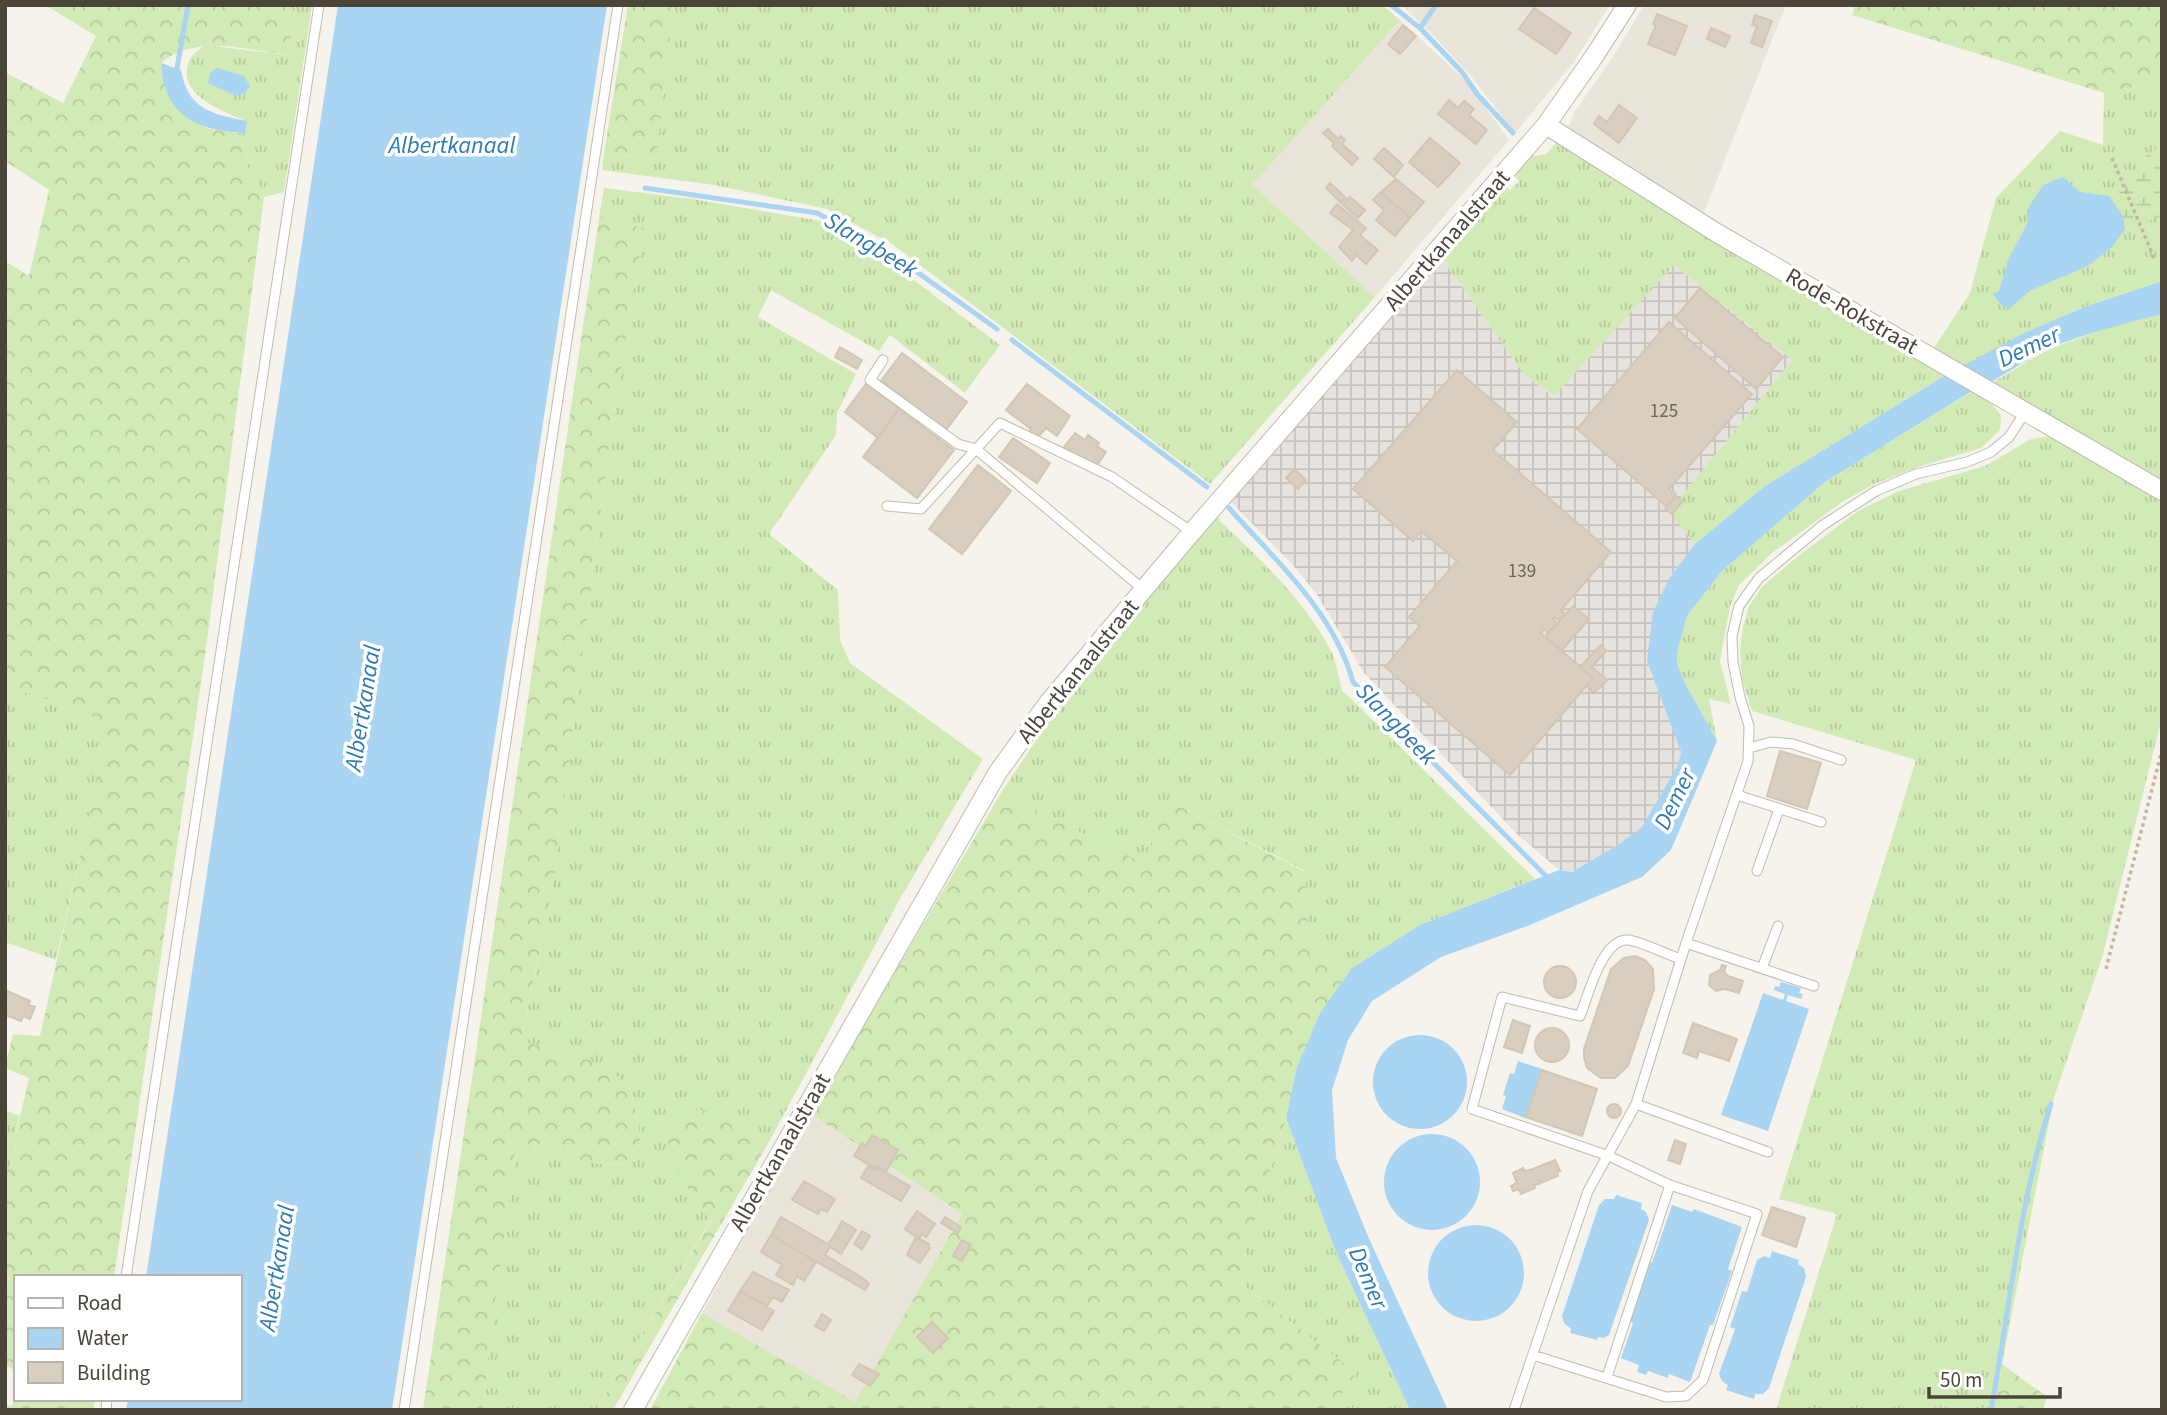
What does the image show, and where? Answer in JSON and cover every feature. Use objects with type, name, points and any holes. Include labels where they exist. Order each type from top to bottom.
[{"type":"street","name":"Albertkanaalstraat","points":[[633,1410],[998,772],[1048,703],[1192,532],[1546,125],[1627,5]]},
{"type":"street","name":"Rode-Rokstraat","points":[[1546,125],[1717,233],[2162,491]]},
{"type":"lane","points":[[126,1275],[320,5]]},
{"type":"lane","points":[[404,1410],[618,5]]},
{"type":"lane","points":[[883,360],[870,380],[958,444],[976,449],[1144,590]]},
{"type":"lane","points":[[1514,1410],[1588,1191],[1636,1104],[1686,943],[1748,761],[1749,726],[1732,662],[1732,636],[1739,606],[1759,578],[1823,525],[1876,491],[1916,474],[1967,462],[1991,452],[2009,438],[2026,411]]},
{"type":"lane","points":[[887,506],[921,509],[1000,423],[1112,477],[1192,532]]},
{"type":"lane","points":[[1749,748],[1772,742],[1793,744],[1841,761]]},
{"type":"lane","points":[[1737,795],[1821,822]]},
{"type":"lane","points":[[1757,871],[1779,808]]},
{"type":"lane","points":[[1762,968],[1778,926]]},
{"type":"lane","points":[[1533,1355],[1666,1397],[1686,1396],[1703,1380],[1757,1214],[1670,1185],[1609,1156],[1472,1110],[1502,997],[1580,1016],[1602,959],[1614,944],[1628,940],[1681,959]]},
{"type":"lane","points":[[1686,943],[1814,986]]},
{"type":"lane","points":[[1636,1104],[1768,1152]]},
{"type":"lane","points":[[1607,1377],[1670,1185]]},
{"type":"path","points":[[2112,158],[2154,258]]},
{"type":"path","points":[[2106,969],[2162,750]]},
{"type":"shaded area","points":[[1401,5],[1610,5],[1574,62],[1515,133],[1471,76]]},
{"type":"shaded area","points":[[1644,5],[1786,5],[1703,215],[1570,132],[1568,128],[1574,113]]},
{"type":"shaded area","points":[[1400,20],[1466,81],[1509,140],[1375,297],[1251,185]]},
{"type":"shaded area","points":[[1444,257],[1450,270],[1524,374],[1553,396],[1674,265],[1792,360],[1670,511],[1695,544],[1670,577],[1647,661],[1681,751],[1679,765],[1642,827],[1572,872],[1559,870],[1518,835],[1364,673],[1316,593],[1292,564],[1231,502]]},
{"type":"shaded area","points":[[811,1114],[962,1214],[855,1403],[702,1313]]},
{"type":"green space","points":[[45,5],[296,5],[288,55],[205,46],[175,54],[161,63],[205,128],[236,133],[264,197],[206,648],[114,1275],[14,1275],[14,1370],[5,1365],[5,1168],[16,1158],[15,1138],[29,1078],[5,1068],[13,1034],[40,1036],[107,735],[88,711],[5,687],[5,261],[29,276],[49,190],[5,161],[5,72],[63,103],[96,36]]},
{"type":"green space","points":[[296,5],[312,5],[284,192],[264,197],[236,133],[245,133],[246,121],[204,100],[189,83],[187,73],[190,59],[204,45],[288,55]]},
{"type":"green space","points":[[628,5],[674,5],[656,160],[604,153]]},
{"type":"green space","points":[[674,5],[1382,5],[1400,20],[1252,185],[1375,297],[1210,484],[892,244],[827,209],[714,185],[602,170],[604,153],[656,160]]},
{"type":"green space","points":[[1855,5],[2162,5],[2162,81],[2104,93],[1852,15]]},
{"type":"green space","points":[[2162,81],[2162,281],[2087,306],[2024,333],[1965,367],[1934,348],[1970,293],[1996,198],[2060,131],[2103,145],[2104,93]]},
{"type":"green space","points":[[1557,142],[1946,375],[1765,486],[1695,544],[1669,512],[1792,360],[1674,265],[1554,396],[1524,374],[1450,270],[1444,257],[1505,186],[1510,190],[1519,181],[1514,175],[1532,154],[1546,154]]},
{"type":"green space","points":[[2162,145],[2162,216],[2125,229],[2123,216],[2109,196],[2130,182],[2140,160]]},
{"type":"green space","points":[[604,188],[692,199],[821,221],[882,256],[1000,345],[965,393],[890,335],[879,351],[771,290],[758,317],[856,374],[837,413],[836,435],[769,534],[838,590],[840,640],[850,663],[983,759],[901,897],[769,1142],[730,1116],[687,1187],[711,1220],[596,1410],[483,1410],[516,1146],[599,1164],[627,1165],[642,1156],[633,1100],[627,1086],[618,1077],[593,1062],[521,1041],[553,886],[611,431],[644,228],[599,218]]},
{"type":"green space","points":[[599,218],[644,228],[611,431],[553,886],[521,1040],[592,1061],[617,1076],[627,1086],[633,1100],[642,1156],[628,1165],[599,1164],[516,1147],[483,1410],[423,1410]]},
{"type":"green space","points":[[2162,314],[2162,482],[1992,383],[2047,350],[2106,328]]},
{"type":"green space","points":[[1973,391],[1989,400],[2001,416],[2000,430],[1981,448],[1874,484],[1842,502],[1772,553],[1739,585],[1730,606],[1720,661],[1731,704],[1709,699],[1717,741],[1677,664],[1677,653],[1687,616],[1722,571],[1825,482]]},
{"type":"green space","points":[[2050,436],[2162,502],[2162,717],[2102,958],[2054,1097],[2002,1364],[1996,1410],[1776,1410],[1837,1214],[1779,1199],[1916,760],[1752,711],[1742,679],[1740,650],[1743,627],[1749,606],[1762,587],[1858,511],[1899,491],[1985,466],[2031,439]]},
{"type":"green space","points":[[1217,518],[1249,548],[1309,615],[1332,653],[1342,690],[1535,879],[1420,925],[1352,968],[1307,944],[1305,871],[1168,800],[1143,864],[1001,793],[1079,676]]},
{"type":"green space","points":[[5,687],[89,711],[108,735],[56,960],[5,942]]},
{"type":"green space","points":[[1001,793],[1143,863],[1168,800],[1305,872],[1307,944],[1352,968],[1320,1013],[1297,1067],[1286,1118],[1237,1280],[1356,1373],[1331,1410],[650,1410],[702,1313],[855,1402],[962,1214],[811,1114]]},
{"type":"green space","points":[[5,1110],[19,1116],[15,1138],[16,1158],[8,1168],[5,1168]]},
{"type":"green space","points":[[702,1110],[730,1116],[769,1142],[613,1410],[596,1410],[711,1221],[681,1178],[670,1154],[668,1142],[669,1130],[681,1111]]},
{"type":"green space","points":[[1286,1118],[1336,1252],[1410,1410],[1331,1410],[1355,1373],[1237,1280]]},
{"type":"green space","points":[[2002,1364],[2047,1397],[2043,1410],[1996,1410]]},
{"type":"green space","points":[[14,1397],[14,1401],[95,1401],[93,1410],[5,1410],[5,1404],[12,1406]]},
{"type":"water","name":"Albertkanaal","points":[[338,5],[607,5],[392,1410],[126,1410],[128,1401],[242,1401],[242,1275],[146,1275]]},
{"type":"water","points":[[161,63],[181,70],[189,94],[204,108],[223,116],[247,121],[245,133],[212,129],[186,117],[176,108],[169,96]]},
{"type":"water","points":[[217,68],[244,76],[250,86],[245,93],[236,96],[208,83],[210,73]]},
{"type":"water","points":[[2063,177],[2080,192],[2109,196],[2123,216],[2125,229],[2112,247],[2088,266],[2029,291],[2009,309],[2001,305],[1993,294],[1999,291],[2008,260],[2027,224],[2027,210],[2043,185]]},
{"type":"water","name":"Demer","points":[[2162,281],[2162,314],[2062,343],[1972,391],[1825,482],[1722,571],[1687,616],[1677,653],[1677,664],[1686,685],[1717,741],[1671,850],[1642,877],[1530,925],[1441,957],[1372,1001],[1348,1040],[1332,1090],[1336,1158],[1370,1241],[1448,1410],[1410,1410],[1336,1252],[1286,1118],[1297,1067],[1320,1013],[1352,968],[1420,925],[1559,870],[1572,872],[1642,827],[1678,765],[1681,752],[1647,661],[1653,612],[1670,577],[1695,544],[1765,486],[1946,375],[2024,333],[2087,306]]},
{"type":"water","points":[[1781,982],[1801,988],[1799,993],[1803,994],[1801,999],[1788,995],[1786,1001],[1809,1009],[1768,1131],[1721,1115],[1763,993],[1783,1000],[1785,994],[1774,990]]},
{"type":"water","points":[[1420,1035],[1438,1039],[1453,1049],[1463,1064],[1467,1082],[1463,1100],[1453,1115],[1438,1125],[1420,1129],[1402,1125],[1387,1115],[1377,1100],[1373,1082],[1377,1064],[1387,1049],[1402,1039]]},
{"type":"water","points":[[1518,1061],[1542,1069],[1525,1118],[1502,1109],[1510,1073],[1514,1074]]},
{"type":"water","points":[[1432,1134],[1450,1138],[1466,1148],[1476,1164],[1480,1182],[1476,1200],[1466,1216],[1450,1226],[1432,1230],[1414,1226],[1398,1216],[1388,1200],[1384,1182],[1388,1164],[1398,1148],[1414,1138]]},
{"type":"water","points":[[1616,1195],[1642,1203],[1641,1209],[1646,1212],[1649,1220],[1609,1335],[1598,1337],[1597,1340],[1570,1333],[1571,1329],[1564,1323],[1562,1316],[1599,1205],[1605,1199],[1614,1199]]},
{"type":"water","points":[[1672,1205],[1692,1212],[1694,1209],[1742,1227],[1728,1269],[1732,1271],[1690,1382],[1669,1374],[1668,1378],[1648,1371],[1646,1375],[1637,1372],[1639,1365],[1621,1358],[1633,1323],[1629,1321]]},
{"type":"water","points":[[1476,1225],[1494,1229],[1510,1239],[1520,1255],[1524,1273],[1520,1291],[1510,1307],[1494,1317],[1476,1321],[1458,1317],[1442,1307],[1432,1291],[1428,1273],[1432,1255],[1442,1239],[1458,1229]]},
{"type":"water","points":[[1772,1251],[1799,1260],[1798,1264],[1804,1268],[1806,1277],[1769,1388],[1763,1394],[1755,1394],[1754,1399],[1726,1390],[1728,1385],[1722,1381],[1719,1374],[1735,1329],[1730,1327],[1742,1291],[1747,1292],[1757,1260],[1764,1256],[1770,1258]]},
{"type":"building","points":[[1534,8],[1571,33],[1556,54],[1519,29]]},
{"type":"building","points":[[1657,14],[1687,26],[1675,55],[1648,44],[1656,25],[1653,24]]},
{"type":"building","points":[[1755,15],[1772,21],[1762,47],[1751,43],[1757,26],[1752,25]]},
{"type":"building","points":[[1403,25],[1416,36],[1400,54],[1388,44]]},
{"type":"building","points":[[1711,28],[1730,36],[1725,47],[1707,39]]},
{"type":"building","points":[[1449,100],[1458,108],[1464,101],[1474,109],[1469,115],[1487,130],[1476,144],[1438,114]]},
{"type":"building","points":[[1619,105],[1637,118],[1619,143],[1594,124],[1599,116],[1607,122]]},
{"type":"building","points":[[1328,129],[1338,139],[1341,136],[1345,140],[1342,144],[1358,158],[1352,165],[1323,133]]},
{"type":"building","points":[[1430,138],[1460,163],[1438,187],[1409,162]]},
{"type":"building","points":[[1384,148],[1403,165],[1394,177],[1374,159]]},
{"type":"building","points":[[1396,179],[1424,202],[1410,218],[1381,192]]},
{"type":"building","points":[[1330,183],[1346,198],[1341,203],[1326,188]]},
{"type":"building","points":[[1381,192],[1410,218],[1395,236],[1376,220],[1384,210],[1373,200]]},
{"type":"building","points":[[1350,197],[1365,210],[1358,218],[1343,205]]},
{"type":"building","points":[[1337,204],[1366,228],[1360,235],[1378,250],[1366,264],[1356,255],[1352,261],[1339,247],[1353,230],[1330,213]]},
{"type":"building","points":[[1700,288],[1783,357],[1756,389],[1675,318]]},
{"type":"building","points":[[1669,322],[1752,394],[1669,489],[1676,494],[1666,506],[1577,429]]},
{"type":"building","points":[[840,347],[862,360],[857,369],[835,357]]},
{"type":"building","points":[[902,353],[967,402],[946,430],[881,381]]},
{"type":"building","points":[[1457,370],[1517,422],[1493,450],[1611,552],[1561,610],[1565,614],[1559,620],[1555,617],[1553,619],[1557,623],[1548,632],[1544,629],[1541,633],[1593,678],[1510,775],[1385,667],[1420,626],[1409,617],[1457,561],[1421,531],[1413,541],[1353,489]]},
{"type":"building","points":[[866,384],[899,409],[878,438],[845,412]]},
{"type":"building","points":[[1027,384],[1070,416],[1057,436],[1046,428],[1040,435],[1037,433],[1035,436],[1029,432],[1031,429],[1006,410]]},
{"type":"building","points":[[899,409],[954,450],[917,498],[863,457]]},
{"type":"building","points":[[1075,433],[1085,440],[1088,435],[1106,452],[1095,468],[1064,447]]},
{"type":"building","points":[[1013,438],[1050,463],[1037,483],[999,457]]},
{"type":"building","points":[[978,465],[1011,491],[962,554],[929,529]]},
{"type":"building","points":[[1294,469],[1306,480],[1298,489],[1286,478]]},
{"type":"building","points":[[1676,496],[1683,501],[1672,514],[1665,509]]},
{"type":"building","points":[[1573,606],[1589,619],[1562,650],[1546,637]]},
{"type":"building","points":[[1601,645],[1606,651],[1592,667],[1607,680],[1594,693],[1587,686],[1593,678],[1580,667]]},
{"type":"building","points":[[1780,751],[1821,763],[1807,809],[1767,796]]},
{"type":"building","points":[[1635,956],[1645,960],[1653,969],[1654,989],[1628,1066],[1615,1078],[1601,1078],[1587,1068],[1584,1049],[1611,969],[1624,958]]},
{"type":"building","points":[[1722,965],[1726,966],[1724,972],[1728,976],[1743,981],[1739,993],[1725,989],[1716,991],[1709,985],[1710,975],[1720,970]]},
{"type":"building","points":[[1560,966],[1571,971],[1576,982],[1571,993],[1560,998],[1549,993],[1544,982],[1549,971]]},
{"type":"building","points":[[5,990],[30,1001],[28,1005],[35,1007],[30,1019],[23,1016],[21,1021],[5,1015]]},
{"type":"building","points":[[1513,1020],[1530,1026],[1522,1053],[1504,1047]]},
{"type":"building","points":[[1693,1023],[1737,1039],[1729,1061],[1699,1051],[1697,1058],[1683,1053]]},
{"type":"building","points":[[1552,1028],[1564,1033],[1569,1045],[1564,1057],[1552,1062],[1540,1057],[1535,1045],[1540,1033]]},
{"type":"building","points":[[1542,1070],[1597,1089],[1582,1136],[1526,1117]]},
{"type":"building","points":[[1611,1104],[1617,1104],[1621,1111],[1617,1118],[1611,1118],[1607,1114],[1607,1108]]},
{"type":"building","points":[[872,1135],[898,1150],[886,1172],[854,1156],[862,1143],[866,1146]]},
{"type":"building","points":[[1675,1140],[1686,1144],[1680,1164],[1668,1160]]},
{"type":"building","points":[[1555,1160],[1560,1171],[1557,1172],[1558,1176],[1541,1183],[1540,1180],[1539,1184],[1534,1185],[1535,1188],[1521,1194],[1519,1189],[1513,1191],[1511,1186],[1517,1183],[1513,1173]]},
{"type":"building","points":[[868,1166],[875,1170],[876,1167],[910,1186],[901,1201],[861,1178]]},
{"type":"building","points":[[804,1181],[835,1199],[827,1212],[821,1209],[818,1214],[792,1200]]},
{"type":"building","points":[[1772,1207],[1805,1218],[1796,1247],[1762,1235]]},
{"type":"building","points":[[917,1211],[935,1224],[926,1237],[922,1234],[919,1239],[905,1229]]},
{"type":"building","points":[[781,1217],[828,1244],[834,1236],[847,1244],[841,1254],[830,1247],[825,1255],[864,1279],[869,1284],[865,1290],[771,1235]]},
{"type":"building","points":[[945,1217],[961,1227],[958,1233],[941,1223]]},
{"type":"building","points":[[842,1221],[856,1230],[847,1244],[834,1236]]},
{"type":"building","points":[[862,1231],[870,1236],[862,1249],[854,1244]]},
{"type":"building","points":[[771,1235],[816,1262],[804,1281],[797,1276],[793,1285],[776,1275],[782,1265],[761,1252]]},
{"type":"building","points":[[916,1237],[929,1244],[930,1248],[920,1263],[907,1255]]},
{"type":"building","points":[[962,1240],[971,1245],[962,1261],[953,1256]]},
{"type":"building","points":[[753,1272],[789,1290],[782,1302],[773,1297],[767,1306],[740,1291]]},
{"type":"building","points":[[740,1291],[774,1311],[762,1330],[728,1311]]},
{"type":"building","points":[[822,1314],[831,1320],[824,1331],[815,1326]]},
{"type":"building","points":[[932,1322],[948,1338],[933,1353],[917,1337]]},
{"type":"building","points":[[859,1364],[879,1374],[870,1386],[852,1375]]},
{"type":"waterway","name":"Slangbeek","points":[[176,74],[188,5]]},
{"type":"waterway","points":[[1391,5],[1420,28],[1462,72],[1477,94],[1513,133]]},
{"type":"waterway","points":[[1420,28],[1436,5]]},
{"type":"waterway","name":"Slangbeek","points":[[645,188],[817,213],[882,247],[997,329]]},
{"type":"waterway","name":"Slangbeek","points":[[1012,340],[1207,487]]},
{"type":"waterway","name":"Slangbeek","points":[[1229,508],[1318,610],[1344,657],[1353,682],[1549,879]]},
{"type":"waterway","points":[[1991,1410],[2023,1217],[2051,1104]]}]
